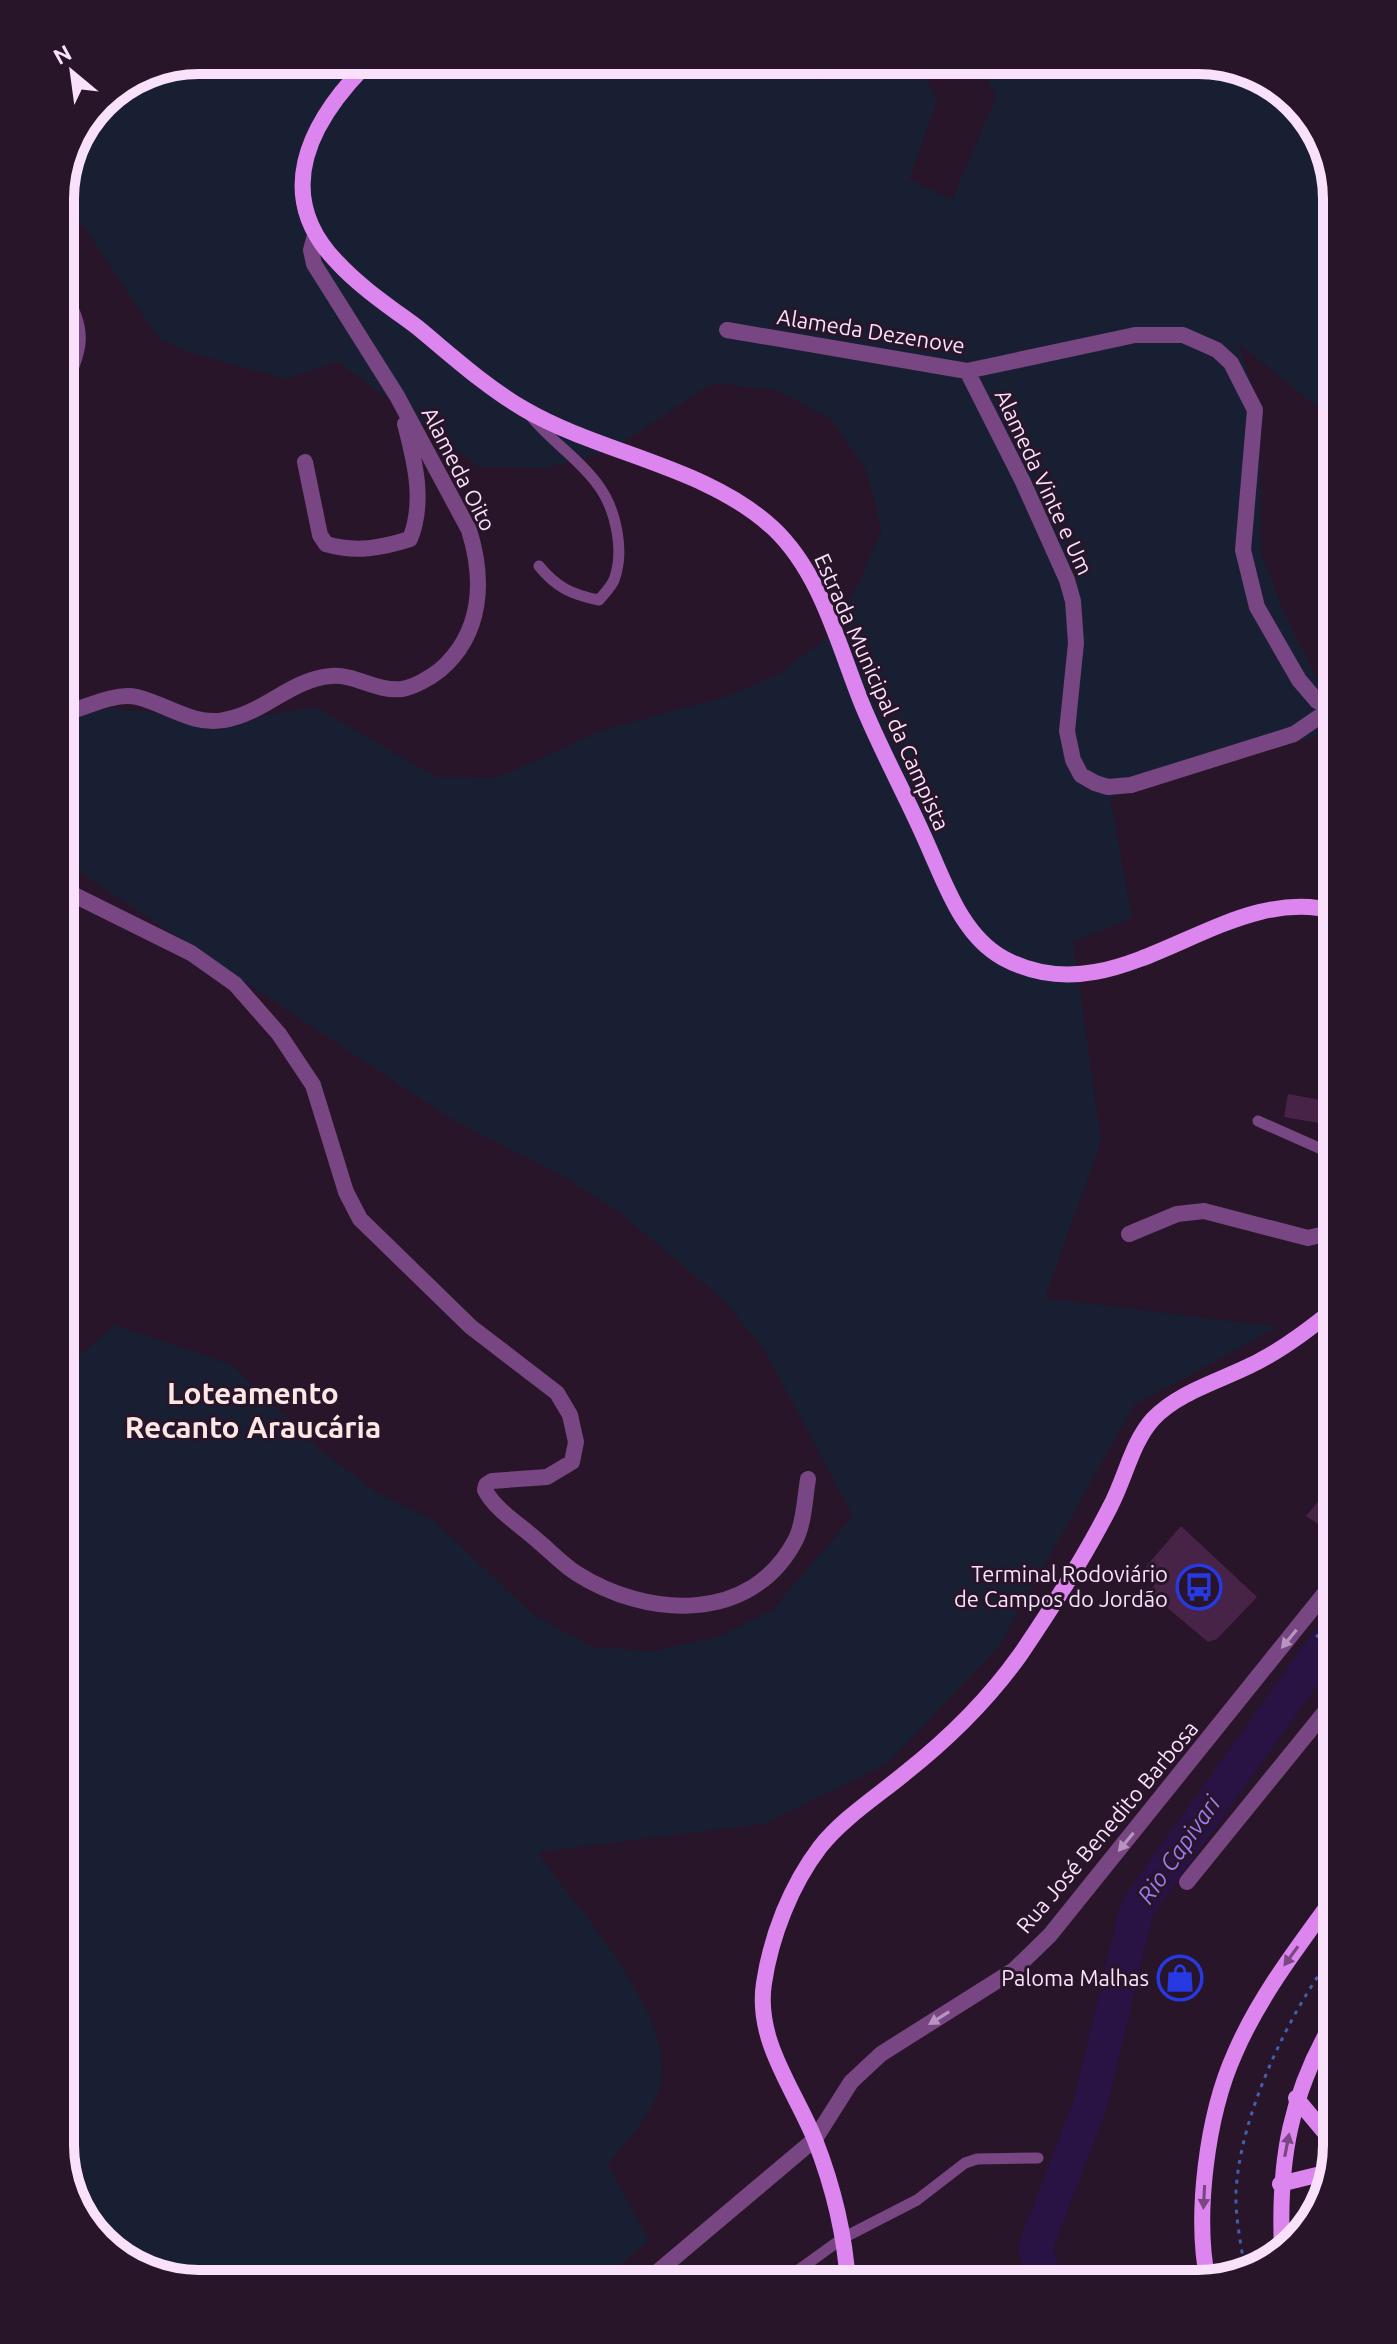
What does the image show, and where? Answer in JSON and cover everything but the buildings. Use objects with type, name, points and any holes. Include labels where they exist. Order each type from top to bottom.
[{"type":"main road","name":"Estrada Municipal da Campista","points":[[358,74],[323,113],[303,164],[304,205],[315,235],[358,282],[526,410],[688,477],[744,505],[775,529],[802,562],[864,708],[956,907],[980,939],[1003,958],[1042,971],[1071,975],[1113,969],[1243,916],[1323,908]]},
{"type":"main road","points":[[846,2270],[843,2238],[815,2139],[775,2057],[765,2020],[763,1986],[778,1928],[800,1879],[839,1828],[933,1751],[978,1707],[1018,1657],[1109,1509],[1141,1434],[1154,1417],[1177,1401],[1261,1360],[1301,1336],[1323,1318]]},
{"type":"main road","points":[[1205,2270],[1202,2253],[1205,2180],[1218,2108],[1234,2054],[1282,1968],[1323,1912]]},
{"type":"main road","points":[[1282,2237],[1280,2184],[1296,2098],[1311,2057],[1323,2038]]},
{"type":"main road","points":[[1296,2098],[1323,2130]]},
{"type":"main road","points":[[1280,2184],[1320,2174]]},
{"type":"street","name":"Alameda Oito","points":[[74,711],[111,699],[134,696],[194,720],[223,721],[314,678],[334,675],[379,689],[404,689],[433,676],[453,658],[472,630],[479,592],[476,551],[469,530],[397,396],[314,264],[311,250],[315,235]]},
{"type":"street","name":"Alameda Dezenove","points":[[727,330],[967,371],[1135,335],[1183,335],[1217,350],[1231,363],[1255,410],[1243,550],[1257,607],[1299,680],[1323,702]]},
{"type":"street","name":"Alameda Vinte e Um","points":[[967,371],[1067,580],[1076,643],[1067,731],[1073,760],[1081,775],[1108,787],[1131,785],[1294,734],[1323,717]]},
{"type":"street","points":[[305,462],[320,535],[326,544],[342,549],[377,549],[410,539],[417,523],[418,482],[397,396]]},
{"type":"street","points":[[74,895],[191,953],[235,984],[279,1034],[313,1085],[346,1192],[360,1219],[471,1327],[557,1393],[570,1415],[576,1442],[572,1462],[547,1477],[492,1481],[485,1490],[575,1573],[631,1599],[681,1608],[719,1601],[748,1589],[774,1568],[797,1538],[808,1479]]},
{"type":"street","points":[[1129,1234],[1177,1214],[1204,1211],[1308,1238],[1323,1234]]},
{"type":"street","name":"Rua José Benedito Barbosa","points":[[660,2270],[815,2139],[851,2082],[881,2054],[1014,1970],[1050,1935],[1323,1595]]},
{"type":"street","points":[[1187,1882],[1323,1714]]},
{"type":"lane","points":[[74,308],[82,352],[74,368]]},
{"type":"lane","points":[[526,410],[544,434],[599,485],[615,523],[619,548],[614,580],[599,600],[578,596],[554,584],[539,566]]},
{"type":"lane","points":[[1258,1121],[1323,1150]]},
{"type":"lane","points":[[798,2270],[843,2238],[917,2200],[965,2163],[977,2159],[1038,2158]]},
{"type":"path","points":[[1315,1634],[1323,1640]]},
{"type":"path","points":[[1244,2261],[1236,2193],[1247,2138],[1270,2064],[1323,1968]]},
{"type":"shaded area","points":[[812,74],[821,81],[827,74],[924,74],[937,101],[909,179],[952,200],[996,97],[985,74],[1222,76],[1253,87],[1280,105],[1302,130],[1319,167],[1323,199],[1323,412],[1238,342],[1260,409],[1261,553],[1286,617],[1323,690],[1323,734],[1110,798],[1132,918],[1073,942],[1101,1141],[1045,1298],[1278,1327],[1134,1405],[1000,1645],[886,1765],[763,1824],[538,1852],[623,1968],[656,2034],[662,2065],[653,2104],[608,2165],[649,2240],[614,2270],[191,2270],[159,2263],[130,2249],[105,2227],[87,2200],[75,2161],[74,1360],[115,1325],[232,1365],[322,1451],[377,1493],[435,1521],[532,1614],[592,1647],[654,1651],[717,1637],[772,1610],[853,1516],[764,1349],[722,1299],[623,1215],[568,1179],[450,1118],[74,868],[74,718],[99,707],[160,713],[214,730],[267,715],[315,707],[436,777],[497,778],[603,730],[725,697],[779,674],[826,638],[857,586],[882,530],[866,469],[831,419],[776,390],[713,383],[610,451],[546,468],[479,467],[338,362],[286,379],[189,352],[158,338],[74,212],[76,175],[84,151],[95,130],[130,95],[175,76]]},
{"type":"waterway","name":"Rio Capivari","points":[[1042,2270],[1035,2248],[1090,2105],[1137,1908],[1323,1648]]},
{"type":"place","name":"Terminal Rodoviário de Campos do Jordão","points":[[1199,1587]]},
{"type":"place","name":"Paloma Malhas","points":[[1180,1978]]},
{"type":"district","name":"Loteamento Recanto Araucária","points":[[253,1411]]}]
